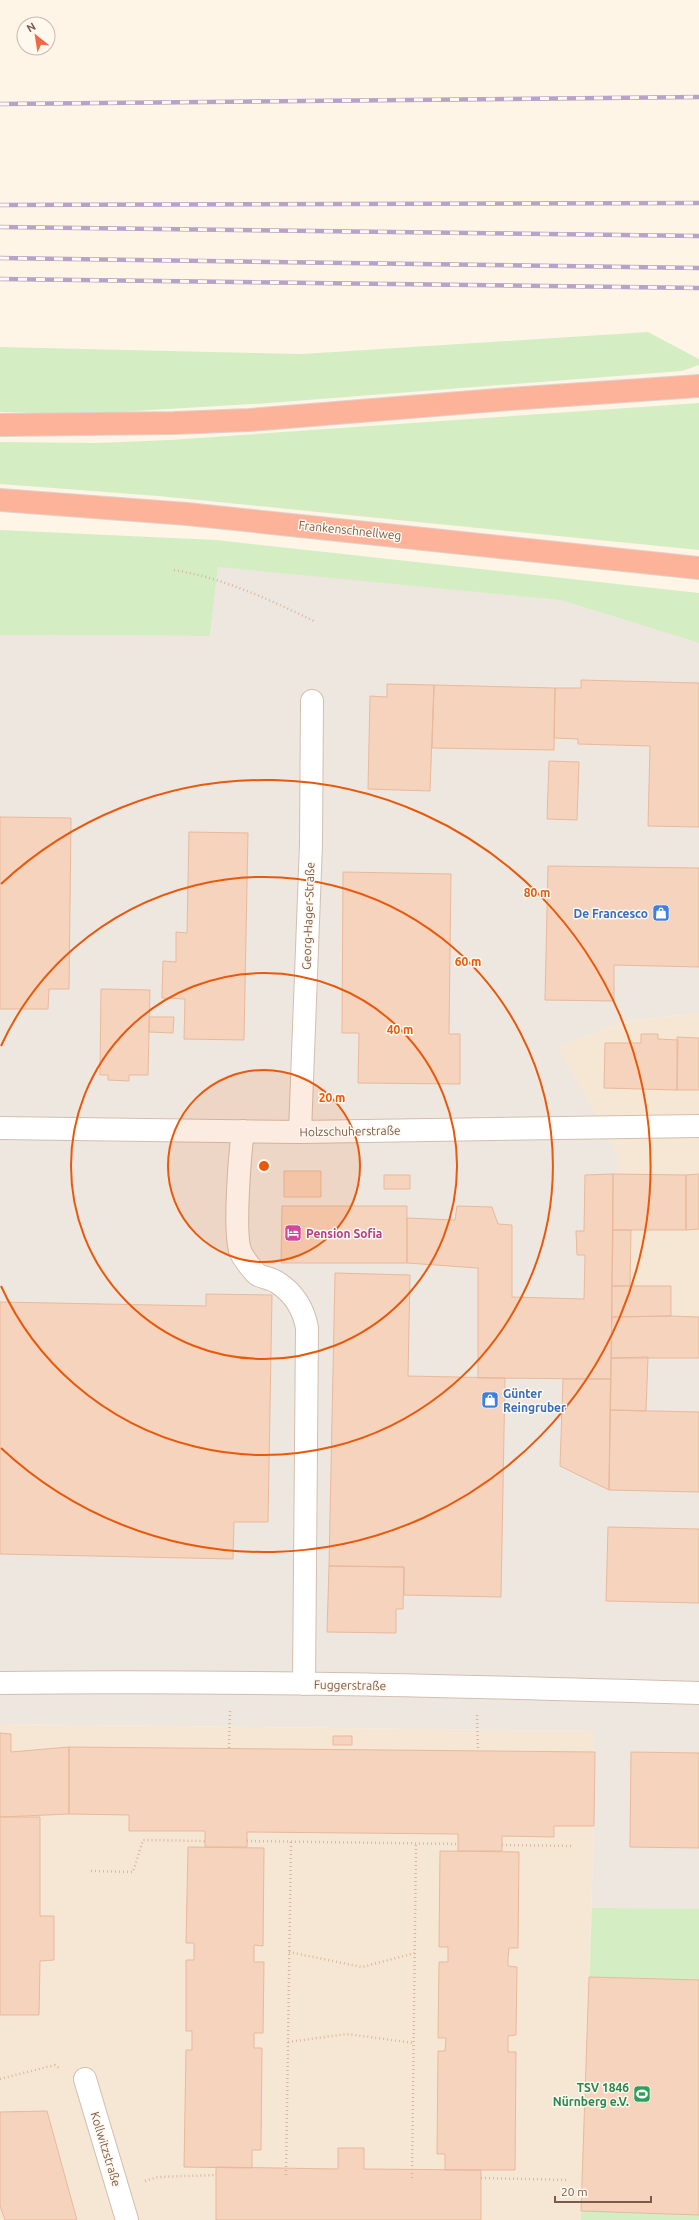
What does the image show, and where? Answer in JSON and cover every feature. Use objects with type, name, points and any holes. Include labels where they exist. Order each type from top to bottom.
[{"type":"highway","points":[[0,425],[174,424],[249,420],[517,398],[699,386]]},
{"type":"highway","name":"Frankenschnellweg","points":[[0,500],[187,514],[699,568]]},
{"type":"street","name":"Georg-Hager-Straße","points":[[300,1132],[311,844],[312,701]]},
{"type":"street","name":"Holzschuherstraße","points":[[0,1128],[300,1132],[699,1126]]},
{"type":"street","points":[[243,1131],[240,1159],[238,1218],[241,1253],[257,1274],[278,1282],[292,1296],[304,1311],[307,1328],[304,1684]]},
{"type":"street","name":"Fuggerstraße","points":[[0,1683],[304,1684],[699,1693]]},
{"type":"street","name":"Kollwitzstraße","points":[[85,2079],[127,2220]]},
{"type":"path","points":[[174,570],[202,574],[273,602],[316,622]]},
{"type":"path","points":[[229,1748],[230,1684]]},
{"type":"path","points":[[476,1687],[478,1751]]},
{"type":"path","points":[[91,1871],[133,1872],[143,1840],[205,1841]]},
{"type":"path","points":[[248,1841],[458,1844]]},
{"type":"path","points":[[286,2175],[291,1842]]},
{"type":"path","points":[[412,2178],[416,1844]]},
{"type":"path","points":[[502,1845],[573,1846]]},
{"type":"path","points":[[289,1952],[362,1967],[415,1953]]},
{"type":"path","points":[[288,2042],[347,2034],[414,2043]]},
{"type":"path","points":[[0,2079],[54,2065],[85,2079]]},
{"type":"path","points":[[118,2190],[158,2177],[216,2175]]},
{"type":"path","points":[[481,2178],[569,2180]]},
{"type":"shaded area","points":[[218,566],[560,600],[699,643],[699,1013],[627,1021],[558,1047],[617,1154],[615,1319],[699,1320],[699,2220],[581,2220],[594,1826],[594,1731],[0,1724],[0,635],[210,636]]},
{"type":"shaded area","points":[[699,1013],[699,1320],[615,1319],[558,1047],[627,1021]]},
{"type":"shaded area","points":[[0,1724],[595,1731],[594,1826],[581,2220],[0,2220]]},
{"type":"green space","points":[[648,332],[699,359],[699,365],[682,371],[269,403],[84,414],[0,412],[0,347],[302,354]]},
{"type":"green space","points":[[699,403],[699,550],[158,496],[0,484],[0,442],[96,443],[170,440]]},
{"type":"green space","points":[[0,530],[216,540],[699,593],[699,643],[560,600],[218,567],[210,636],[0,635]]},
{"type":"green space","name":"TSV 1846 Nürnberg e.V.","points":[[592,1908],[699,1909],[699,2220],[581,2220]]},
{"type":"building","points":[[581,680],[699,683],[699,827],[648,826],[650,746],[578,744],[578,739],[554,738],[555,688],[581,688]]},
{"type":"building","points":[[387,684],[434,685],[430,791],[368,789],[370,696],[387,697]]},
{"type":"building","points":[[434,685],[555,688],[554,750],[432,748]]},
{"type":"building","points":[[549,761],[579,762],[577,820],[547,819]]},
{"type":"building","points":[[0,817],[71,818],[69,989],[49,989],[48,1009],[0,1009]]},
{"type":"building","points":[[189,832],[248,833],[244,1040],[184,1039],[185,999],[162,998],[163,961],[176,962],[176,932],[187,933]]},
{"type":"building","points":[[548,866],[699,868],[699,967],[614,965],[614,1001],[545,1000]]},
{"type":"building","points":[[343,872],[451,874],[449,1034],[460,1034],[460,1084],[358,1083],[359,1033],[342,1033]]},
{"type":"building","points":[[101,989],[150,990],[148,1075],[129,1075],[129,1081],[108,1080],[108,1075],[100,1075]]},
{"type":"building","points":[[149,1017],[174,1017],[173,1033],[149,1032]]},
{"type":"building","points":[[641,1034],[658,1034],[658,1039],[678,1040],[677,1090],[604,1088],[605,1043],[641,1043]]},
{"type":"building","points":[[677,1037],[699,1038],[699,1090],[677,1090]]},
{"type":"building","points":[[284,1171],[321,1171],[321,1197],[284,1197]]},
{"type":"building","points":[[613,1174],[611,1379],[478,1378],[478,1268],[407,1263],[407,1218],[455,1220],[457,1206],[492,1207],[498,1224],[512,1225],[512,1297],[584,1299],[585,1255],[577,1255],[576,1231],[584,1231],[585,1175]]},
{"type":"building","points":[[613,1174],[686,1175],[686,1230],[613,1230]]},
{"type":"building","points":[[699,1174],[699,1229],[686,1230],[686,1175]]},
{"type":"building","points":[[384,1175],[410,1175],[410,1189],[384,1189]]},
{"type":"building","points":[[282,1206],[407,1206],[407,1263],[281,1263]]},
{"type":"building","points":[[613,1230],[631,1230],[630,1286],[612,1286]]},
{"type":"building","points":[[335,1273],[410,1275],[408,1376],[505,1378],[501,1597],[404,1595],[404,1567],[329,1566]]},
{"type":"building","points":[[612,1286],[671,1286],[671,1316],[612,1317]]},
{"type":"building","points":[[206,1294],[272,1295],[268,1522],[234,1522],[233,1559],[0,1554],[0,1302],[206,1306]]},
{"type":"building","points":[[612,1317],[699,1317],[699,1358],[611,1358]]},
{"type":"building","points":[[648,1357],[646,1411],[610,1410],[611,1358]]},
{"type":"building","points":[[563,1379],[611,1379],[609,1490],[560,1466]]},
{"type":"building","points":[[610,1410],[699,1412],[699,1492],[609,1490]]},
{"type":"building","points":[[608,1527],[699,1529],[699,1603],[606,1601]]},
{"type":"building","points":[[329,1566],[404,1567],[403,1609],[396,1609],[396,1633],[327,1632]]},
{"type":"building","points":[[0,1733],[11,1734],[11,1752],[69,1747],[69,1814],[0,1817]]},
{"type":"building","points":[[333,1736],[352,1736],[352,1745],[333,1745]]},
{"type":"building","points":[[69,1747],[595,1752],[594,1826],[554,1826],[554,1837],[502,1836],[502,1851],[458,1851],[458,1834],[247,1832],[247,1847],[205,1847],[205,1831],[129,1831],[129,1815],[69,1814]]},
{"type":"building","points":[[631,1752],[699,1753],[699,1848],[630,1847]]},
{"type":"building","points":[[0,1817],[40,1817],[40,1916],[54,1916],[54,1960],[40,1961],[39,2015],[0,2015]]},
{"type":"building","points":[[188,1847],[264,1848],[263,1946],[254,1945],[254,1962],[264,1962],[263,2033],[254,2033],[254,2048],[262,2048],[261,2150],[252,2150],[252,2168],[184,2167],[186,2050],[192,2050],[192,2031],[186,2031],[186,1960],[194,1960],[194,1943],[186,1943]]},
{"type":"building","points":[[440,1851],[519,1852],[518,1948],[509,1948],[508,1958],[508,1966],[517,1967],[516,2035],[508,2036],[508,2052],[516,2052],[515,2170],[445,2170],[445,2154],[437,2154],[438,2051],[445,2051],[446,2038],[438,2038],[439,1962],[448,1962],[448,1947],[439,1947]]},
{"type":"building","name":"TSV 1846 Nürnberg e.V.","points":[[589,1977],[699,1980],[699,2215],[581,2211]]},
{"type":"building","points":[[47,2111],[77,2220],[5,2220],[0,2206],[0,2112]]},
{"type":"building","points":[[338,2148],[364,2148],[364,2169],[481,2170],[481,2220],[216,2220],[216,2167],[338,2169]]},
{"type":"railway","points":[[0,104],[699,97]]},
{"type":"railway","points":[[0,205],[699,203]]},
{"type":"railway","points":[[0,227],[699,236]]},
{"type":"railway","points":[[0,258],[699,268]]},
{"type":"railway","points":[[0,279],[699,288]]},
{"type":"place","name":"De Francesco","points":[[661,913]]},
{"type":"place","name":"Pension Sofia","points":[[293,1233]]},
{"type":"place","name":"Günter Reingruber","points":[[490,1400]]},
{"type":"place","name":"TSV 1846 Nürnberg e.V.","points":[[642,2094]]}]
